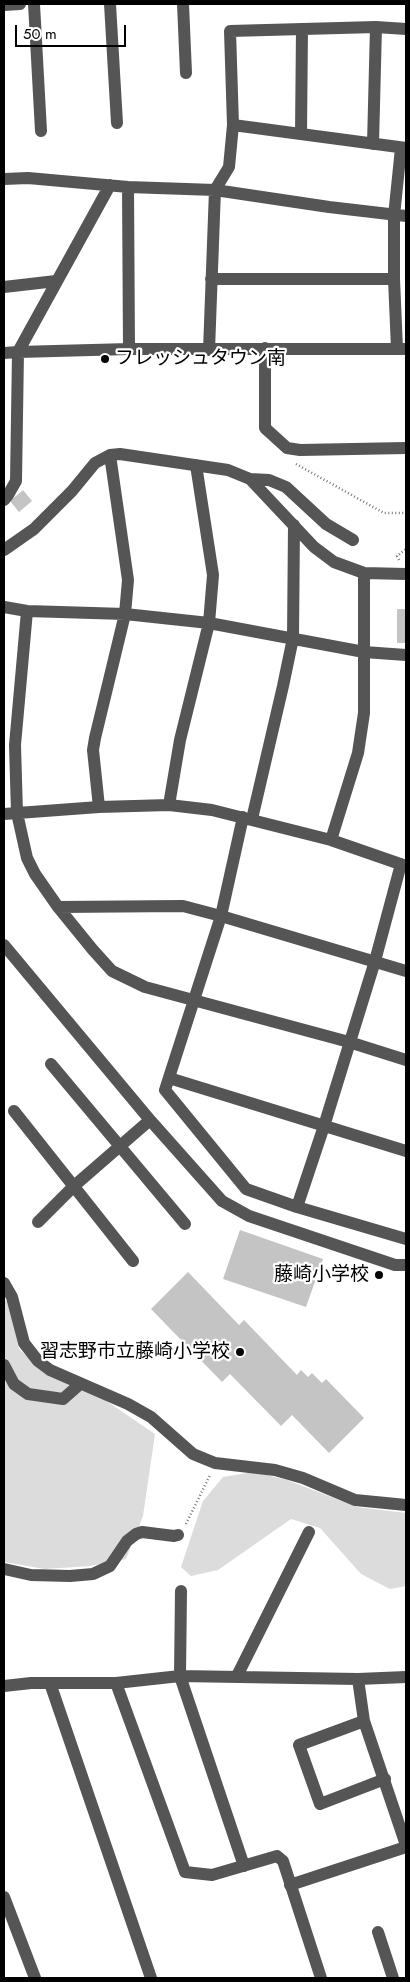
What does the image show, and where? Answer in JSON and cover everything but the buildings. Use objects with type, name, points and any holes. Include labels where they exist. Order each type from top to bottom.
[{"type":"street","points":[[4,5],[20,4]]},
{"type":"street","points":[[34,4],[41,131]]},
{"type":"street","points":[[110,4],[117,123]]},
{"type":"street","points":[[183,4],[186,73]]},
{"type":"street","points":[[373,144],[376,27]]},
{"type":"street","points":[[209,350],[215,190],[229,166],[233,125],[230,31],[376,27],[406,29]]},
{"type":"street","points":[[301,134],[302,29]]},
{"type":"street","points":[[4,353],[129,349],[402,349],[394,279],[404,148],[233,125]]},
{"type":"street","points":[[4,179],[28,178],[110,186],[215,190],[400,216]]},
{"type":"street","points":[[4,500],[16,481],[10,442],[18,352],[110,186]]},
{"type":"street","points":[[128,187],[129,349]]},
{"type":"street","points":[[211,279],[394,279]]},
{"type":"street","points":[[4,287],[56,281]]},
{"type":"street","points":[[265,348],[265,428],[287,448],[300,450],[406,448]]},
{"type":"street","points":[[4,550],[34,529],[72,491],[95,463],[110,455],[120,454],[228,470],[250,479],[269,480],[286,486],[326,524],[352,540]]},
{"type":"street","points":[[99,807],[93,750],[125,614],[128,580],[110,455]]},
{"type":"street","points":[[169,805],[180,740],[209,623],[213,575],[196,465]]},
{"type":"street","points":[[250,479],[314,547],[334,562],[364,573],[404,570]]},
{"type":"street","points":[[294,526],[293,638],[284,686],[221,916],[165,1090],[246,1189],[406,1239]]},
{"type":"street","points":[[331,840],[358,753],[364,713],[364,573]]},
{"type":"street","points":[[4,607],[27,611],[125,614],[209,623],[364,652],[406,655]]},
{"type":"street","points":[[27,611],[10,813],[26,858],[58,908],[112,971],[145,987],[349,1042],[406,1060]]},
{"type":"street","points":[[10,813],[99,807],[169,805],[212,810],[331,840],[403,865],[324,1126],[297,1206]]},
{"type":"street","points":[[58,908],[183,906],[406,971]]},
{"type":"street","points":[[7,954],[222,1201],[249,1216],[395,1264],[406,1265]]},
{"type":"street","points":[[51,1064],[185,1224]]},
{"type":"street","points":[[169,1078],[406,1151]]},
{"type":"street","points":[[14,1111],[133,1261]]},
{"type":"street","points":[[38,1222],[74,1186],[150,1120]]},
{"type":"street","points":[[4,1283],[12,1297],[24,1343],[38,1360],[50,1370],[128,1404],[151,1417],[193,1454],[216,1463],[276,1470],[303,1478],[355,1500],[406,1505]]},
{"type":"street","points":[[4,1364],[14,1384],[28,1394],[63,1399],[80,1384]]},
{"type":"street","points":[[4,1569],[31,1575],[70,1576],[93,1574],[110,1566],[127,1541],[136,1534],[142,1532],[178,1535]]},
{"type":"street","points":[[237,1676],[309,1532]]},
{"type":"street","points":[[182,1592],[180,1676],[244,1866]]},
{"type":"street","points":[[4,1686],[30,1682],[116,1683],[180,1676],[358,1679],[406,1677]]},
{"type":"street","points":[[290,1885],[406,1846],[364,1721],[358,1679]]},
{"type":"street","points":[[50,1683],[151,1978]]},
{"type":"street","points":[[116,1683],[185,1872],[212,1875],[277,1856],[283,1861],[321,1978]]},
{"type":"street","points":[[364,1721],[299,1745],[320,1804],[385,1779]]},
{"type":"street","points":[[4,1897],[35,1978]]},
{"type":"street","points":[[378,1932],[393,1978]]},
{"type":"path","points":[[287,448],[296,464],[384,513],[406,513]]},
{"type":"path","points":[[404,570],[397,556],[406,549]]},
{"type":"path","points":[[178,1535],[183,1531],[216,1463]]},
{"type":"shaded area","points":[[4,1296],[9,1306],[19,1349],[40,1369],[102,1398],[155,1434],[143,1516],[126,1559],[90,1566],[45,1569],[4,1562]]},
{"type":"shaded area","points":[[254,1472],[287,1480],[357,1507],[406,1513],[406,1586],[390,1589],[361,1574],[320,1528],[291,1519],[218,1570],[191,1576],[181,1567],[203,1501],[223,1477]]},
{"type":"place","name":"フレッシュタウン南","points":[[105,359]]},
{"type":"place","name":"藤崎小学校","points":[[379,1275]]},
{"type":"place","name":"習志野市立藤崎小学校","points":[[240,1352]]}]
